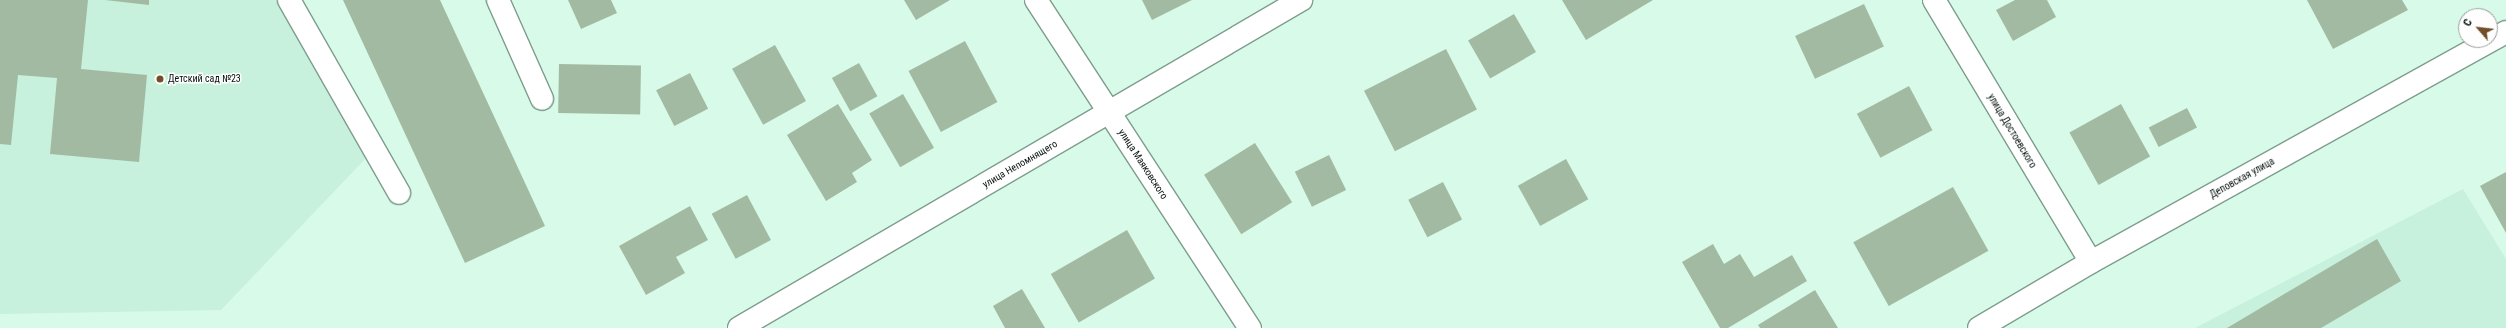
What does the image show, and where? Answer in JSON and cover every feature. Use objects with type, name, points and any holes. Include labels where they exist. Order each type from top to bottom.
[{"type":"street","points":[[289,0],[399,193]]},
{"type":"street","points":[[498,0],[542,99]]},
{"type":"street","name":"улица Маяковского","points":[[1036,0],[1250,328]]},
{"type":"street","name":"улица Непомнящего","points":[[739,328],[1301,0]]},
{"type":"street","name":"улица Достоевского","points":[[1934,0],[2091,262]]},
{"type":"street","name":"Деповская улица","points":[[1979,328],[2091,262],[2506,32]]},
{"type":"shaded area","name":"Детский сад №23","points":[[0,0],[275,0],[367,157],[221,310],[0,314]]},
{"type":"shaded area","points":[[2463,189],[2506,259],[2506,328],[2195,328]]},
{"type":"building","points":[[0,0],[88,0],[81,69],[147,75],[139,162],[50,154],[57,78],[18,75],[11,145],[0,144]]},
{"type":"building","points":[[105,0],[149,0],[149,5]]},
{"type":"building","points":[[343,0],[440,0],[545,226],[465,263]]},
{"type":"building","points":[[568,0],[611,0],[617,13],[581,29]]},
{"type":"building","points":[[904,0],[950,0],[916,20]]},
{"type":"building","points":[[1142,0],[1192,0],[1152,20]]},
{"type":"building","points":[[1562,0],[1653,0],[1586,40]]},
{"type":"building","points":[[2015,0],[2047,0],[2056,17],[2013,41],[1996,10]]},
{"type":"building","points":[[2307,0],[2402,0],[2408,10],[2333,49]]},
{"type":"building","points":[[1864,4],[1884,47],[1815,79],[1795,36]]},
{"type":"building","points":[[1514,14],[1536,52],[1490,79],[1468,40]]},
{"type":"building","points":[[965,41],[997,102],[941,132],[908,71]]},
{"type":"building","points":[[775,45],[806,101],[763,125],[732,69]]},
{"type":"building","points":[[1446,49],[1477,110],[1395,151],[1364,91]]},
{"type":"building","points":[[859,63],[877,96],[850,111],[832,78]]},
{"type":"building","points":[[559,64],[641,65],[640,114],[558,113]]},
{"type":"building","points":[[690,73],[708,109],[674,126],[656,90]]},
{"type":"building","points":[[1909,86],[1932,130],[1880,158],[1857,114]]},
{"type":"building","points":[[903,94],[934,148],[900,167],[869,114]]},
{"type":"building","points":[[838,104],[872,160],[852,173],[857,182],[826,201],[787,135]]},
{"type":"building","points":[[2121,104],[2150,156],[2098,185],[2069,133]]},
{"type":"building","points":[[2187,108],[2197,128],[2159,147],[2149,128]]},
{"type":"building","points":[[1255,143],[1292,202],[1241,234],[1204,175]]},
{"type":"building","points":[[1329,155],[1346,190],[1312,207],[1295,172]]},
{"type":"building","points":[[1566,159],[1588,199],[1540,226],[1518,186]]},
{"type":"building","points":[[2506,172],[2506,233],[2480,186]]},
{"type":"building","points":[[1443,182],[1462,219],[1427,237],[1408,200]]},
{"type":"building","points":[[1953,187],[1988,251],[1889,306],[1853,242]]},
{"type":"building","points":[[747,195],[771,240],[736,259],[712,214]]},
{"type":"building","points":[[690,206],[708,240],[676,257],[685,273],[646,295],[619,246]]},
{"type":"building","points":[[1127,230],[1155,278],[1079,322],[1051,274]]},
{"type":"building","points":[[2377,239],[2401,281],[2321,328],[2227,328]]},
{"type":"building","points":[[1713,244],[1724,264],[1740,254],[1754,277],[1792,255],[1807,281],[1728,328],[1720,328],[1682,262]]},
{"type":"building","points":[[1022,289],[1045,328],[1005,328],[993,306]]},
{"type":"building","points":[[1815,290],[1838,328],[1760,328],[1758,325]]},
{"type":"place","name":"Детский сад №23","points":[[160,79]]}]
